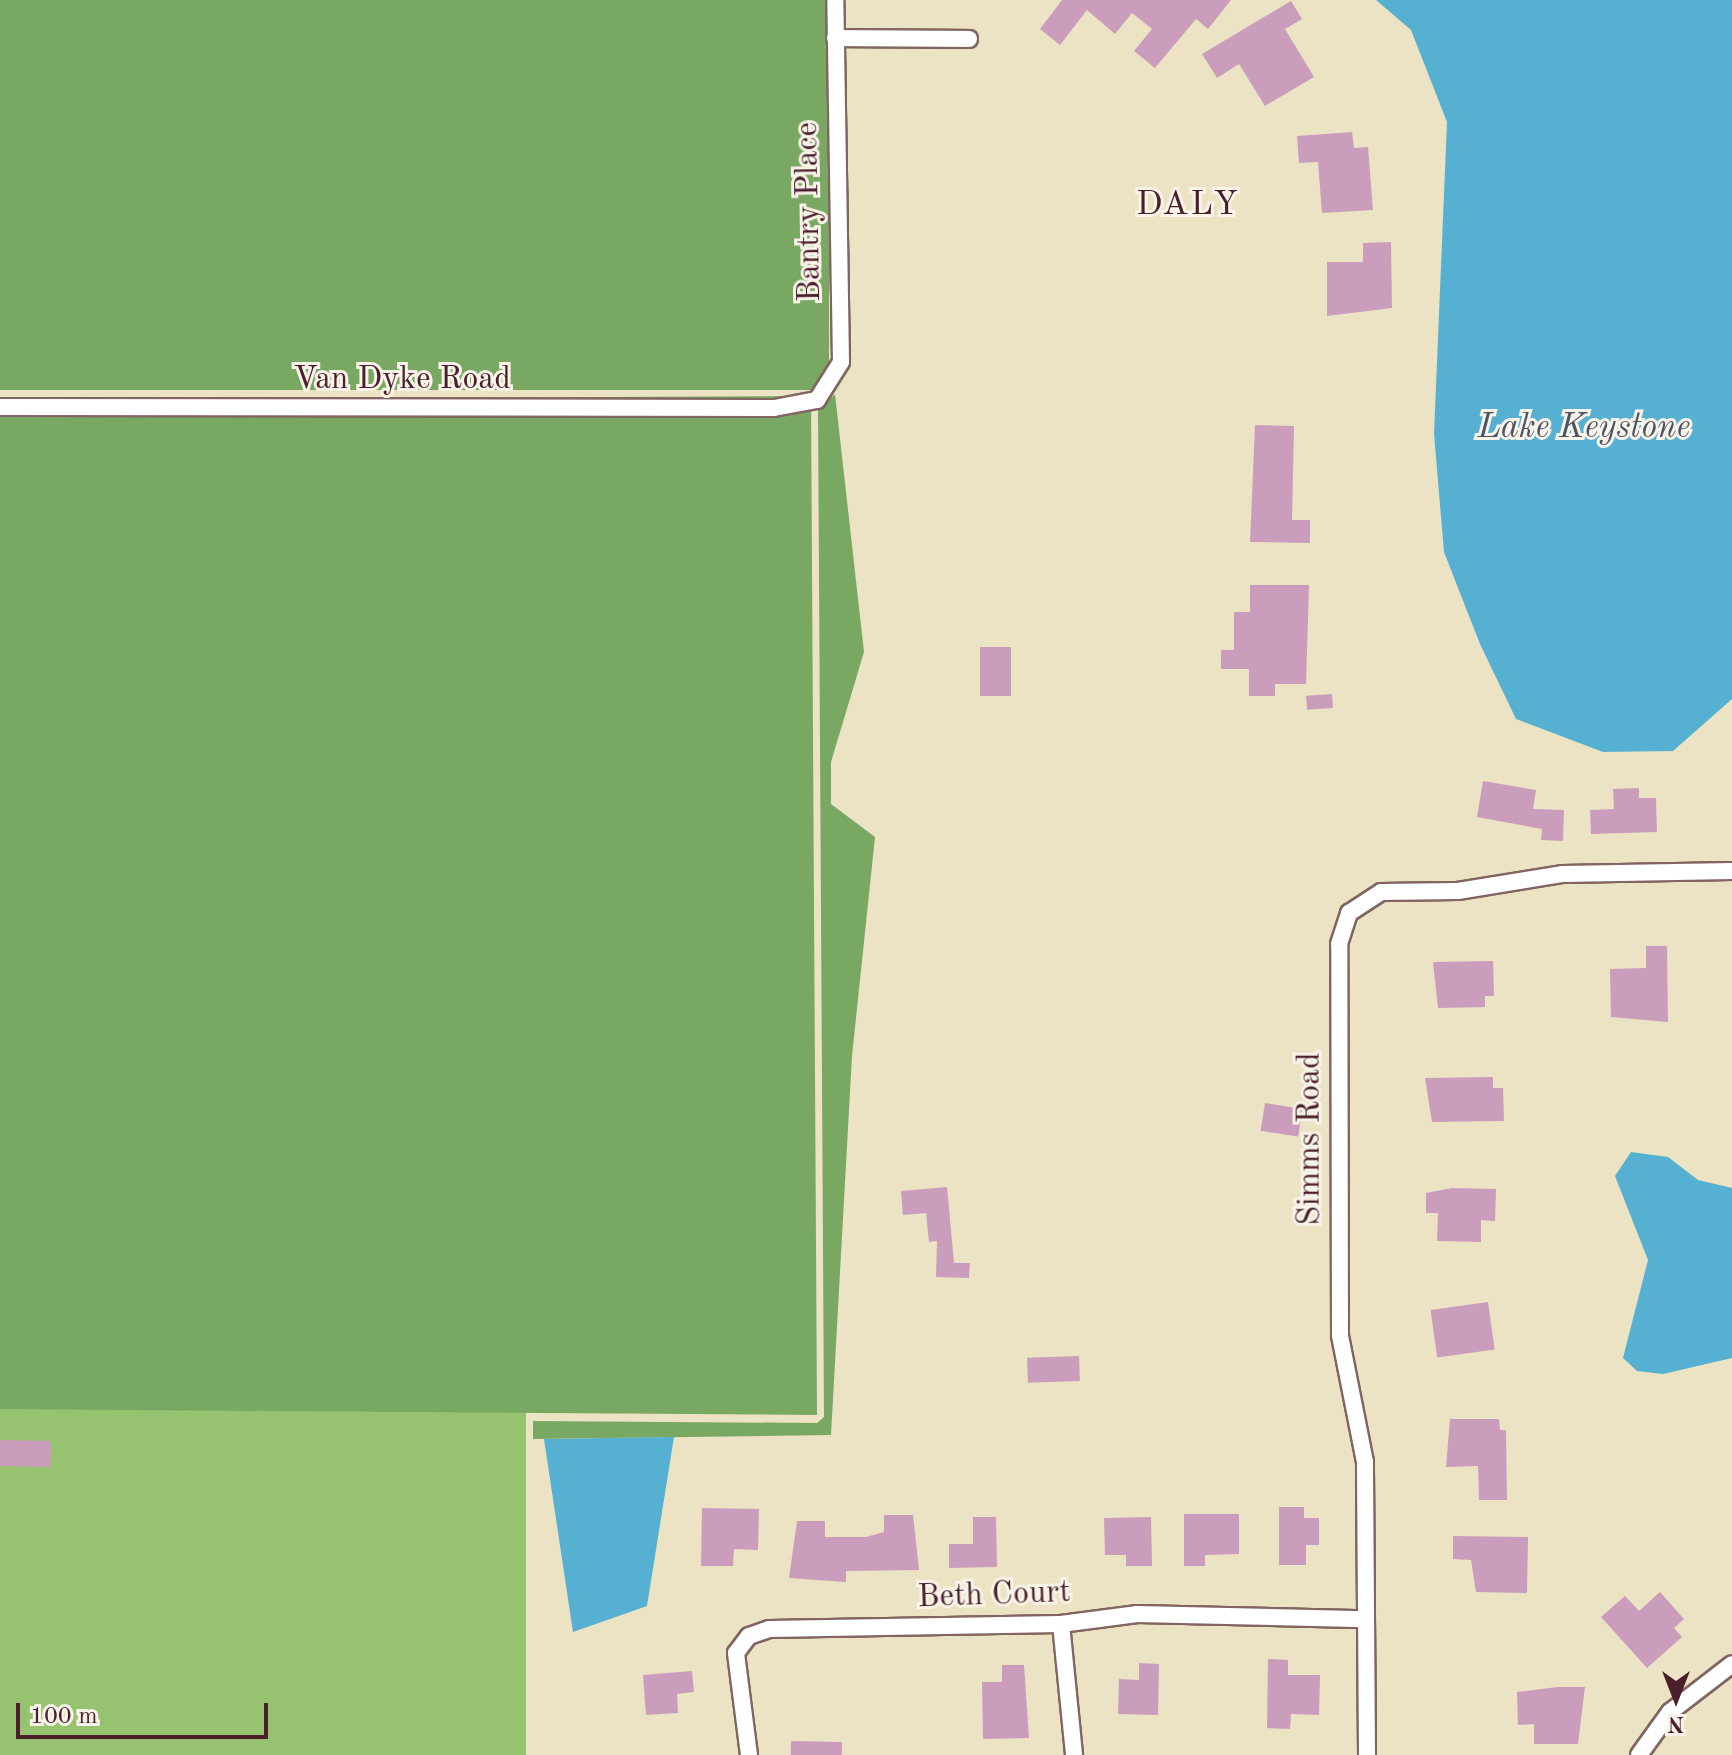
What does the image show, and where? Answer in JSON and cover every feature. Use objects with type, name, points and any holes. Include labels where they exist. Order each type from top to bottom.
[{"type":"street","name":"Bantry Place","points":[[803,406],[831,385],[841,362],[835,0]]},
{"type":"street","points":[[835,38],[969,39]]},
{"type":"street","name":"Van Dyke Road","points":[[0,407],[803,406]]},
{"type":"street","name":"Simms Road","points":[[1367,1755],[1365,1462],[1340,1336],[1339,959],[1349,913],[1381,892],[1458,891],[1562,874],[1732,871]]},
{"type":"street","name":"Beth Court","points":[[749,1755],[734,1674],[736,1653],[749,1636],[769,1629],[1061,1624],[1137,1614],[1366,1619]]},
{"type":"street","points":[[1061,1624],[1074,1755]]},
{"type":"street","points":[[1639,1755],[1670,1712],[1732,1664]]},
{"type":"green space","points":[[0,0],[829,0],[829,390],[0,390]]},
{"type":"green space","points":[[835,394],[864,652],[831,762],[831,804],[875,837],[852,1056],[831,1435],[533,1439],[533,1421],[817,1423],[824,1417],[818,410]]},
{"type":"green space","points":[[811,396],[817,1415],[0,1409],[0,416],[376,398]]},
{"type":"green space","points":[[0,1409],[526,1409],[526,1755],[0,1755]]},
{"type":"water","name":"Lake Keystone","points":[[1376,0],[1732,0],[1732,699],[1673,751],[1603,752],[1516,719],[1480,644],[1444,552],[1434,434],[1447,122],[1411,30]]},
{"type":"water","points":[[1631,1152],[1668,1157],[1698,1180],[1732,1188],[1732,1358],[1663,1374],[1637,1371],[1623,1358],[1648,1260],[1615,1176]]},
{"type":"water","points":[[674,1437],[647,1606],[573,1632],[544,1439]]},
{"type":"building","points":[[1062,0],[1231,0],[1208,29],[1196,19],[1155,68],[1134,51],[1152,29],[1132,13],[1115,34],[1087,10],[1060,45],[1040,29]]},
{"type":"building","points":[[1291,1],[1302,19],[1285,29],[1314,77],[1265,106],[1239,64],[1217,78],[1202,54]]},
{"type":"building","points":[[1352,132],[1354,148],[1368,147],[1373,210],[1322,213],[1318,162],[1299,163],[1297,136]]},
{"type":"building","points":[[1391,242],[1392,308],[1327,316],[1327,262],[1363,262],[1363,243]]},
{"type":"building","points":[[1255,425],[1294,426],[1292,520],[1310,520],[1310,543],[1250,542]]},
{"type":"building","points":[[1250,585],[1309,585],[1306,684],[1275,684],[1275,696],[1249,696],[1249,669],[1221,669],[1221,650],[1234,650],[1234,612],[1250,612]]},
{"type":"building","points":[[980,647],[1011,647],[1011,696],[980,696]]},
{"type":"building","points":[[1332,694],[1333,708],[1307,710],[1306,696]]},
{"type":"building","points":[[1483,781],[1536,790],[1533,809],[1564,810],[1563,841],[1541,840],[1542,829],[1477,817]]},
{"type":"building","points":[[1639,788],[1639,798],[1656,798],[1657,832],[1591,834],[1590,810],[1614,809],[1613,789]]},
{"type":"building","points":[[1646,946],[1667,946],[1668,1022],[1611,1017],[1610,969],[1646,968]]},
{"type":"building","points":[[1493,961],[1494,996],[1485,996],[1485,1007],[1438,1008],[1433,962]]},
{"type":"building","points":[[1493,1077],[1493,1088],[1503,1088],[1504,1121],[1432,1122],[1425,1078]]},
{"type":"building","points":[[1265,1103],[1303,1109],[1298,1137],[1261,1131]]},
{"type":"building","points":[[947,1187],[954,1263],[970,1263],[969,1278],[936,1277],[937,1241],[929,1242],[926,1213],[903,1215],[901,1191]]},
{"type":"building","points":[[1452,1188],[1496,1189],[1495,1221],[1481,1220],[1481,1242],[1437,1241],[1438,1213],[1426,1213],[1426,1193]]},
{"type":"building","points":[[1488,1302],[1495,1350],[1437,1358],[1431,1310]]},
{"type":"building","points":[[1079,1356],[1080,1381],[1028,1383],[1027,1358]]},
{"type":"building","points":[[1450,1419],[1499,1419],[1500,1430],[1506,1430],[1507,1500],[1479,1500],[1478,1466],[1446,1467]]},
{"type":"building","points":[[0,1440],[51,1441],[51,1467],[0,1466]]},
{"type":"building","points":[[1279,1507],[1304,1507],[1304,1518],[1319,1518],[1319,1545],[1306,1545],[1306,1565],[1279,1565]]},
{"type":"building","points":[[702,1508],[759,1509],[758,1550],[734,1549],[733,1566],[701,1566]]},
{"type":"building","points":[[1184,1514],[1239,1514],[1239,1554],[1205,1555],[1205,1566],[1184,1566]]},
{"type":"building","points":[[884,1515],[913,1515],[919,1570],[846,1571],[846,1582],[789,1578],[797,1521],[825,1521],[825,1537],[866,1537],[884,1532]]},
{"type":"building","points":[[973,1517],[996,1517],[997,1567],[949,1568],[949,1544],[973,1544]]},
{"type":"building","points":[[1151,1517],[1152,1566],[1126,1566],[1126,1555],[1105,1555],[1104,1518]]},
{"type":"building","points":[[1453,1536],[1528,1537],[1527,1593],[1476,1592],[1471,1560],[1453,1559]]},
{"type":"building","points":[[1660,1592],[1684,1619],[1674,1628],[1682,1637],[1647,1668],[1601,1617],[1625,1596],[1639,1611]]},
{"type":"building","points":[[1268,1659],[1288,1660],[1288,1675],[1320,1675],[1319,1715],[1291,1714],[1290,1729],[1267,1728]]},
{"type":"building","points":[[1139,1663],[1159,1664],[1158,1715],[1118,1714],[1119,1679],[1139,1680]]},
{"type":"building","points":[[1002,1665],[1024,1665],[1029,1738],[983,1739],[982,1682],[1002,1682]]},
{"type":"building","points":[[692,1671],[694,1692],[677,1694],[678,1713],[646,1715],[643,1675]]},
{"type":"building","points":[[1585,1687],[1578,1744],[1534,1744],[1534,1724],[1518,1725],[1517,1692]]},
{"type":"building","points":[[791,1741],[842,1742],[842,1755],[791,1755]]},
{"type":"district","name":"DALY","points":[[1188,206]]}]
